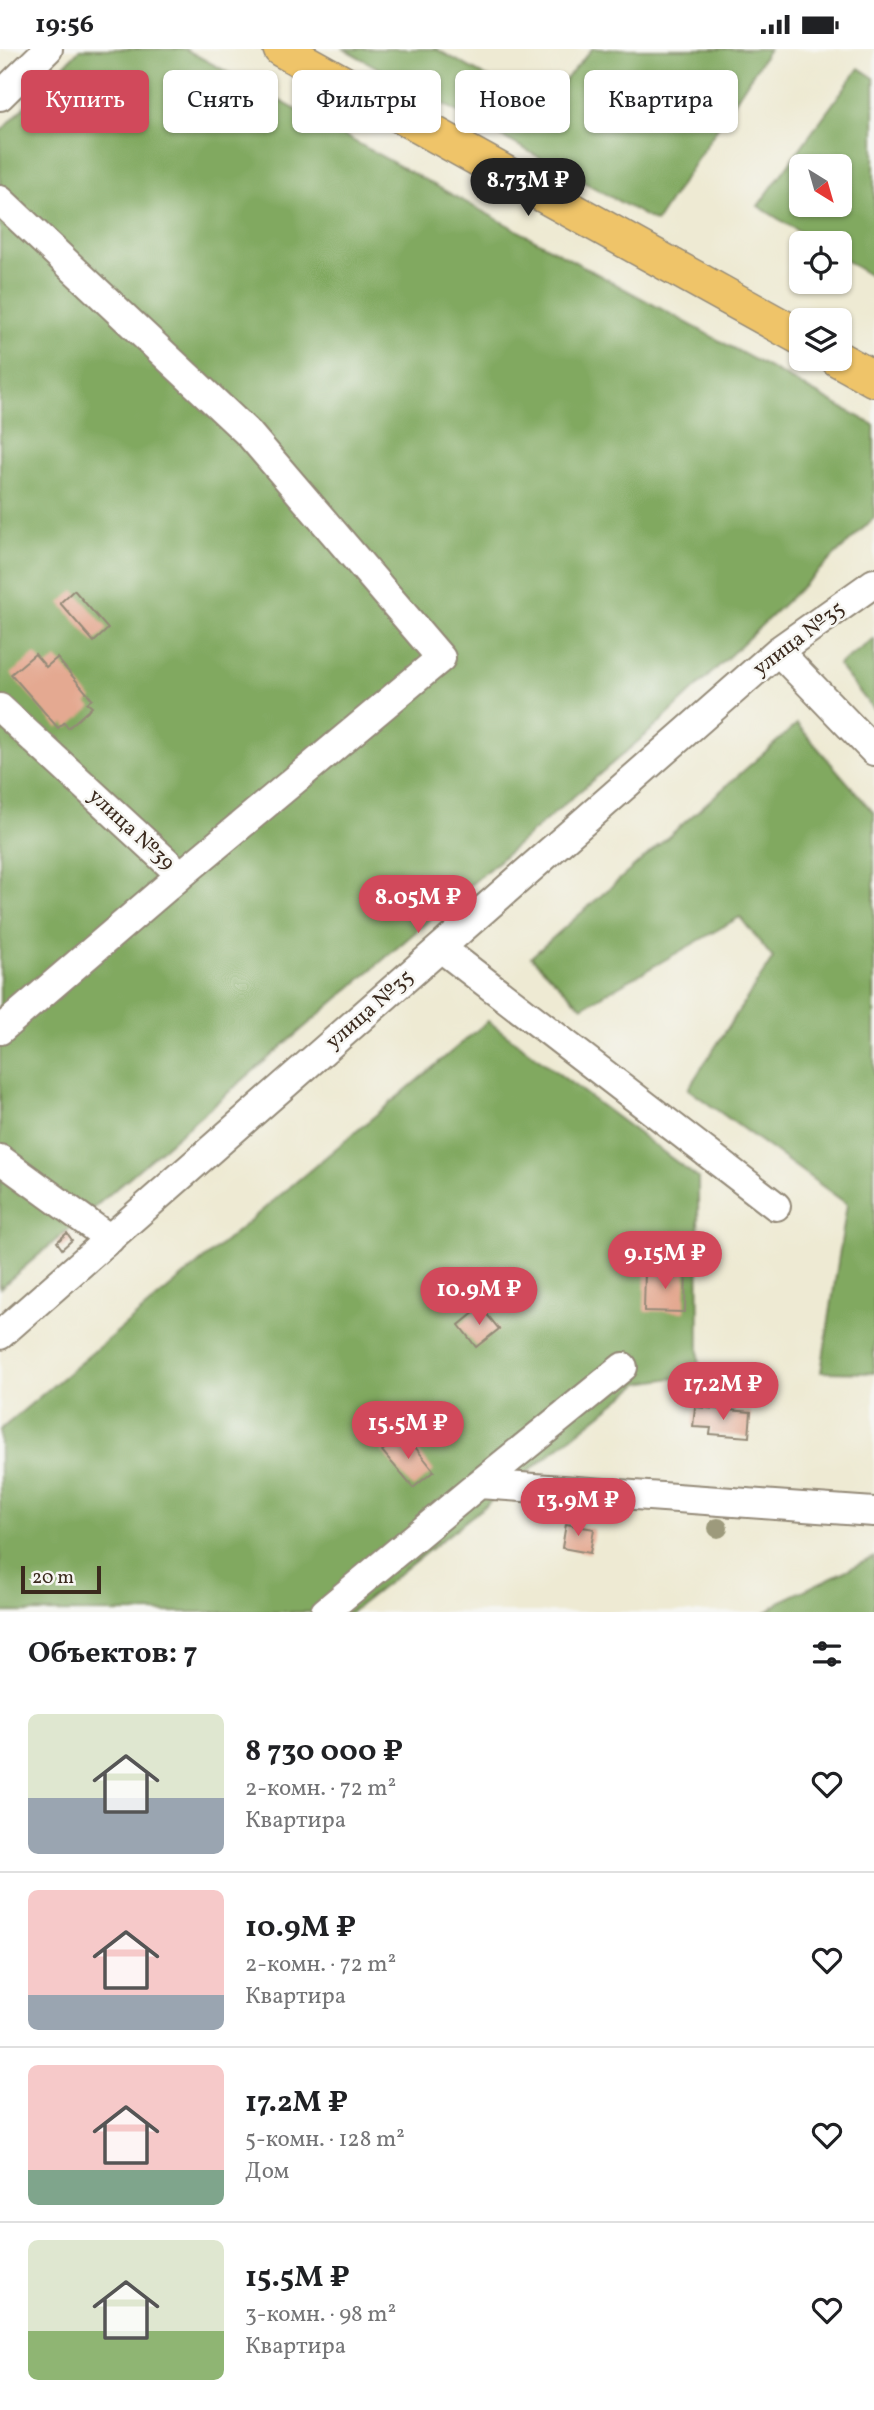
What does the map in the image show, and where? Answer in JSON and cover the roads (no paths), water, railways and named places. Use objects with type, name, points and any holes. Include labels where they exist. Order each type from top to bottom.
[{"type":"main road","points":[[281,49],[789,331]]},
{"type":"main road","points":[[852,367],[874,379]]},
{"type":"street","points":[[0,96],[48,49]]},
{"type":"street","points":[[0,200],[250,435],[441,657],[181,876]]},
{"type":"street","name":"улица №35","points":[[0,1335],[778,651],[874,583]]},
{"type":"street","points":[[778,651],[874,751]]},
{"type":"street","name":"улица №39","points":[[0,708],[181,876],[0,1030]]},
{"type":"street","points":[[441,948],[776,1206]]},
{"type":"street","points":[[0,1159],[110,1239]]},
{"type":"street","points":[[325,1612],[623,1367]]},
{"type":"street","points":[[479,1484],[874,1512]]}]
